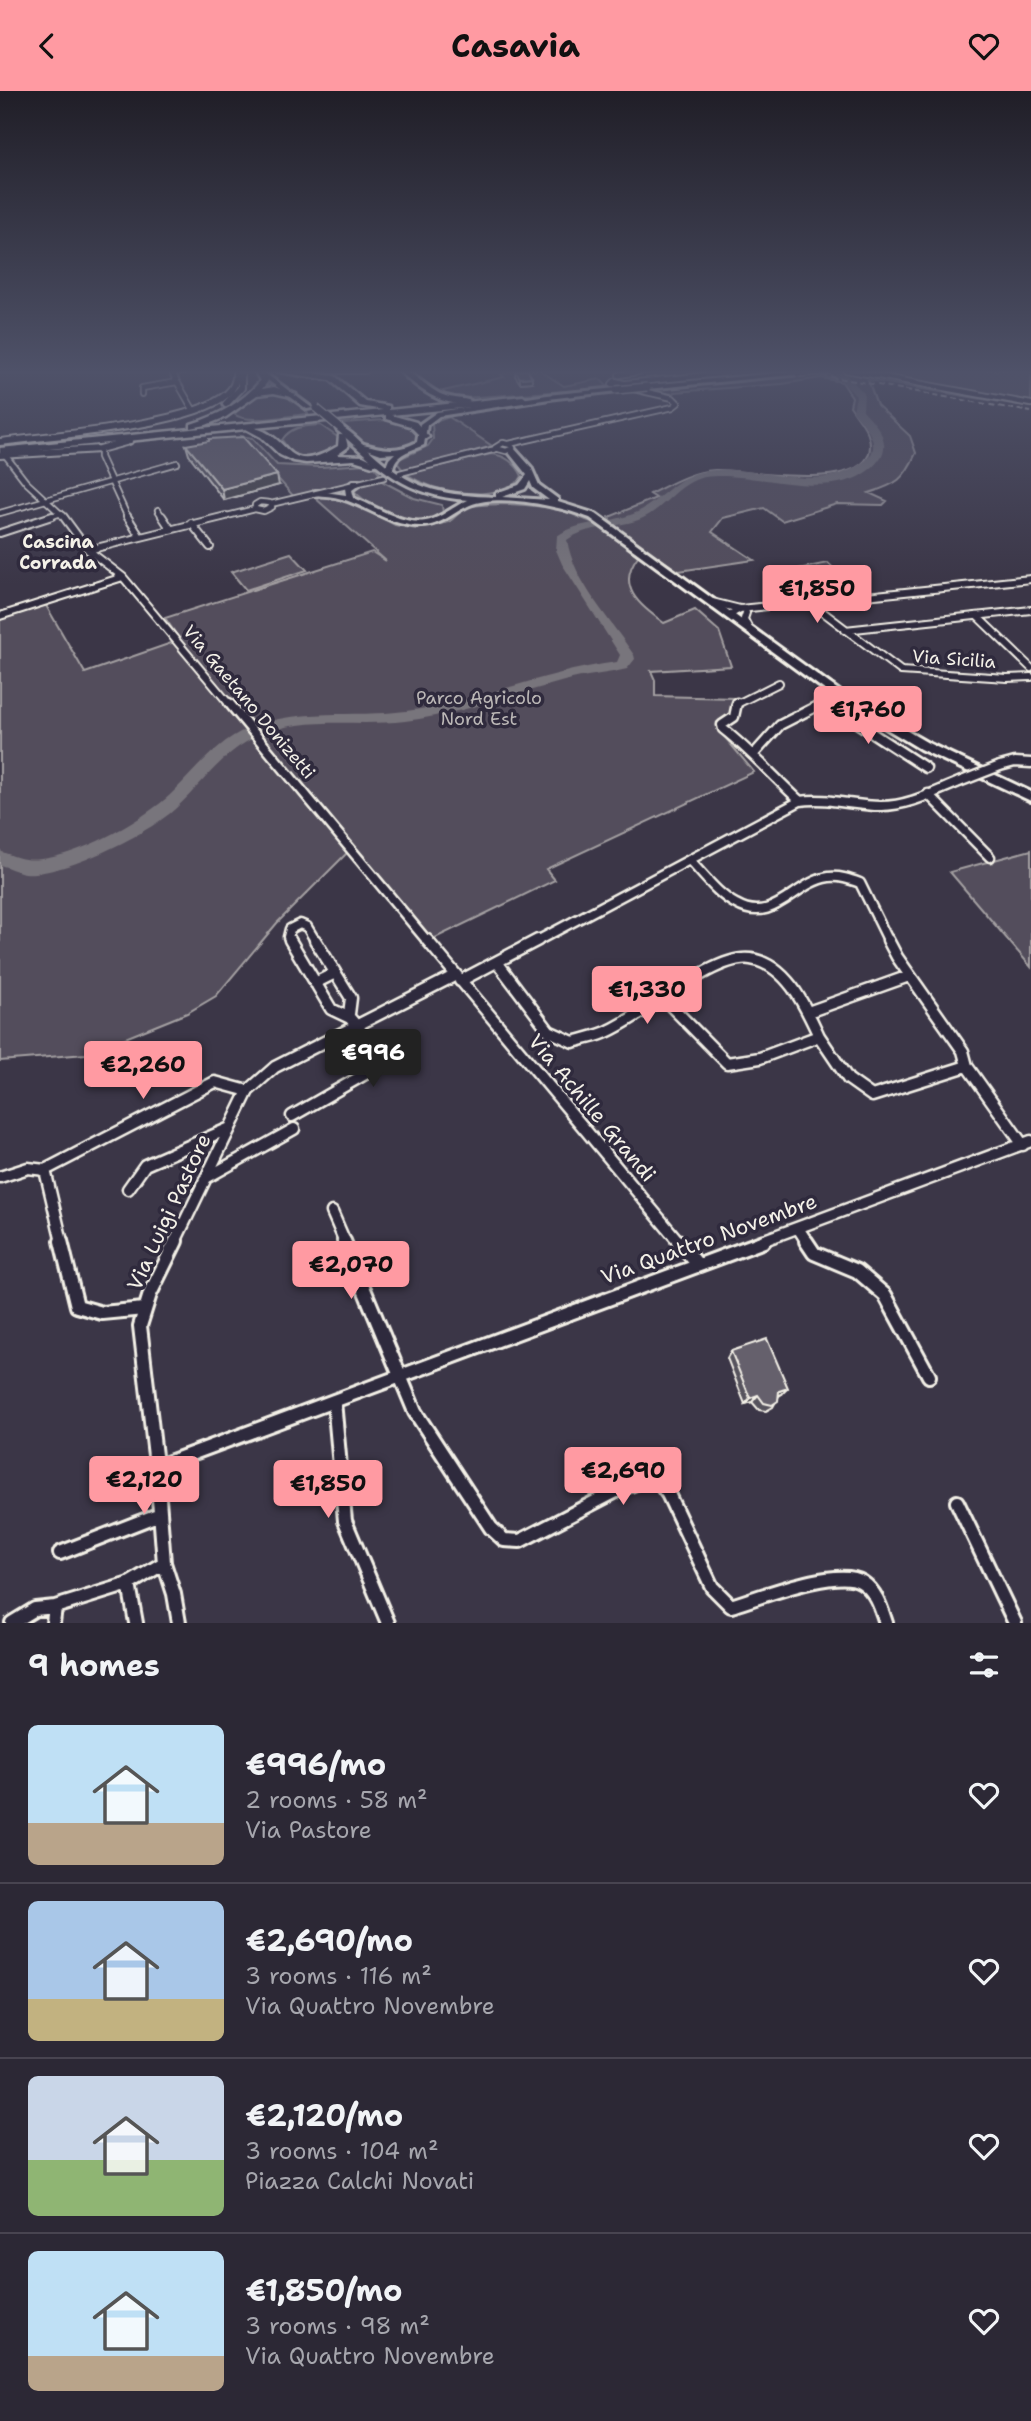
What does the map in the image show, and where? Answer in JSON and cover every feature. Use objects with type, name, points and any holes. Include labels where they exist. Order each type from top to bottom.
[{"type":"highway","points":[[3,455],[85,441]]},
{"type":"highway","points":[[3,455],[115,441]]},
{"type":"highway","points":[[273,441],[290,457],[319,459],[351,455],[373,463]]},
{"type":"highway","points":[[319,459],[341,450],[343,441]]},
{"type":"main road","points":[[349,441],[400,485],[432,495],[556,506],[596,519]]},
{"type":"main road","points":[[354,441],[386,473],[451,505],[451,513]]},
{"type":"main road","points":[[386,473],[391,460],[422,441]]},
{"type":"main road","points":[[360,445],[385,452],[409,449]]},
{"type":"main road","points":[[511,447],[520,462]]},
{"type":"main road","points":[[498,450],[527,467],[541,492],[596,519],[841,697],[924,746],[1031,797]]},
{"type":"main road","points":[[475,496],[512,492],[526,484],[530,476]]},
{"type":"main road","points":[[344,493],[356,484]]},
{"type":"main road","points":[[318,492],[344,493],[386,517],[414,524],[436,522],[464,503],[486,500]]},
{"type":"main road","points":[[432,495],[475,496],[565,505]]},
{"type":"street","points":[[400,473],[529,441]]},
{"type":"street","points":[[3,455],[100,449],[129,442]]},
{"type":"street","points":[[100,449],[100,457],[123,510],[139,535]]},
{"type":"street","name":"Via Gaetano Donizetti","points":[[3,455],[26,482],[61,513],[88,550],[123,576],[458,978]]},
{"type":"street","points":[[0,513],[177,463]]},
{"type":"street","points":[[356,484],[386,473]]},
{"type":"street","points":[[88,550],[191,523],[255,509],[266,510],[272,507],[271,504],[318,492]]},
{"type":"street","points":[[158,510],[170,528]]},
{"type":"street","points":[[0,533],[61,513]]},
{"type":"street","points":[[191,523],[210,547]]},
{"type":"street","points":[[0,616],[123,576]]},
{"type":"street","points":[[729,615],[746,610],[1031,579]]},
{"type":"street","points":[[708,600],[746,610]]},
{"type":"street","name":"Via Sicilia","points":[[817,602],[823,613],[901,671],[1007,678],[1031,677]]},
{"type":"street","points":[[746,610],[744,619],[750,631]]},
{"type":"street","points":[[845,630],[1031,610]]},
{"type":"street","points":[[977,616],[1031,668]]},
{"type":"street","points":[[779,683],[739,701],[735,705],[734,716],[722,725],[723,729],[754,754],[762,766],[800,801]]},
{"type":"street","points":[[754,754],[780,725],[825,702],[926,768]]},
{"type":"street","points":[[458,978],[497,962],[800,801],[835,798],[884,806],[928,794],[1000,766],[1015,762],[1031,763]]},
{"type":"street","points":[[928,794],[989,857]]},
{"type":"street","points":[[689,860],[730,900],[745,909],[755,911],[769,910],[826,876],[835,874],[860,883],[877,922],[909,976],[963,1051],[967,1066],[1027,1143]]},
{"type":"street","points":[[292,1116],[374,1069],[358,1025],[349,1014],[331,1009],[288,937],[290,929],[300,924],[307,927],[351,998],[349,1014]]},
{"type":"street","points":[[497,962],[549,1031],[573,1042],[605,1033],[718,966],[737,959],[753,959],[781,977],[808,1012],[845,1076],[858,1091],[872,1096],[967,1066]]},
{"type":"street","points":[[316,982],[335,972]]},
{"type":"street","points":[[808,1012],[909,976]]},
{"type":"street","name":"Via Luigi Pastore","points":[[179,1623],[174,1594],[164,1563],[141,1343],[140,1326],[144,1309],[248,1091],[275,1067],[458,978]]},
{"type":"street","name":"Via Achille Grandi","points":[[458,978],[698,1265]]},
{"type":"street","points":[[664,999],[727,1063],[734,1065],[820,1036]]},
{"type":"street","points":[[0,1177],[23,1168],[36,1167],[45,1170],[215,1082],[248,1091]]},
{"type":"street","points":[[128,1189],[145,1165],[230,1128]]},
{"type":"street","points":[[206,1178],[294,1129]]},
{"type":"street","name":"Via Quattro Novembre","points":[[156,1467],[1027,1143]]},
{"type":"street","points":[[45,1170],[70,1286],[77,1306],[91,1314],[108,1315],[144,1309]]},
{"type":"street","points":[[332,1212],[415,1412],[491,1528],[504,1540],[520,1541],[622,1488],[644,1480],[659,1482],[668,1494],[712,1587],[731,1606],[836,1576],[856,1578],[870,1588],[886,1623]]},
{"type":"street","points":[[797,1228],[814,1253],[857,1271],[885,1295],[929,1376]]},
{"type":"street","points":[[334,1401],[345,1521],[388,1623]]},
{"type":"street","points":[[957,1502],[1015,1623]]},
{"type":"street","points":[[60,1553],[160,1514]]},
{"type":"street","points":[[12,1623],[35,1609],[55,1607],[129,1584],[164,1563]]},
{"type":"street","points":[[129,1584],[136,1623]]},
{"type":"street","points":[[53,1623],[55,1607]]},
{"type":"green space","points":[[246,441],[255,441],[277,465],[320,467],[366,464],[373,465],[381,475],[294,497]]},
{"type":"green space","points":[[283,441],[339,441],[338,448],[308,457],[293,455]]},
{"type":"green space","points":[[415,441],[393,451],[380,451],[361,442]]},
{"type":"green space","points":[[431,441],[485,441],[492,446],[404,471],[398,464],[399,459],[428,446]]},
{"type":"green space","name":"Parco Agricolo Nord Est","points":[[869,441],[912,441],[916,453],[908,469],[898,480],[869,493],[887,501],[883,505],[837,504],[782,521],[764,508],[723,518],[712,532],[754,560],[679,571],[636,543],[627,545],[638,556],[629,577],[633,594],[639,602],[664,623],[695,610],[719,631],[731,666],[651,671],[655,680],[655,696],[735,698],[741,708],[718,729],[754,772],[546,869],[555,880],[431,940],[350,850],[277,923],[216,996],[187,1013],[86,1054],[0,1061],[0,616],[44,602],[85,673],[180,640],[165,618],[372,552],[386,561],[314,497],[344,498],[395,525],[417,529],[449,522],[466,507],[500,504],[549,508],[604,524],[611,523],[609,517],[656,498],[650,494],[697,473],[715,470],[807,476],[834,474],[855,468],[868,457]]},
{"type":"green space","points":[[491,454],[505,458],[513,464],[522,476],[519,481],[492,492],[462,493],[432,486],[406,474]]},
{"type":"green space","points":[[380,480],[414,498],[442,505],[443,513],[421,520],[396,517],[372,506],[354,491],[357,485]]},
{"type":"green space","points":[[291,553],[307,570],[246,590],[231,572]]},
{"type":"green space","points":[[828,563],[857,591],[822,595],[798,569]]},
{"type":"green space","points":[[1031,850],[1031,967],[950,872]]},
{"type":"building","points":[[206,441],[247,441],[277,475],[222,489],[186,445]]},
{"type":"building","points":[[767,1339],[788,1388],[779,1391],[778,1401],[772,1405],[764,1403],[758,1395],[750,1398],[731,1351]]},
{"type":"waterway","points":[[0,858],[25,866],[39,866],[77,855],[119,837],[166,808],[229,747],[253,732],[271,726],[309,720],[406,716],[451,707],[586,671],[622,666],[628,659],[627,655],[577,580],[568,564],[561,539],[588,526],[638,516],[679,486],[705,474],[747,474],[814,482],[836,480],[855,474],[873,461],[878,455],[879,441]]},
{"type":"district","name":"Cascina Corrada","points":[[58,552]]}]
